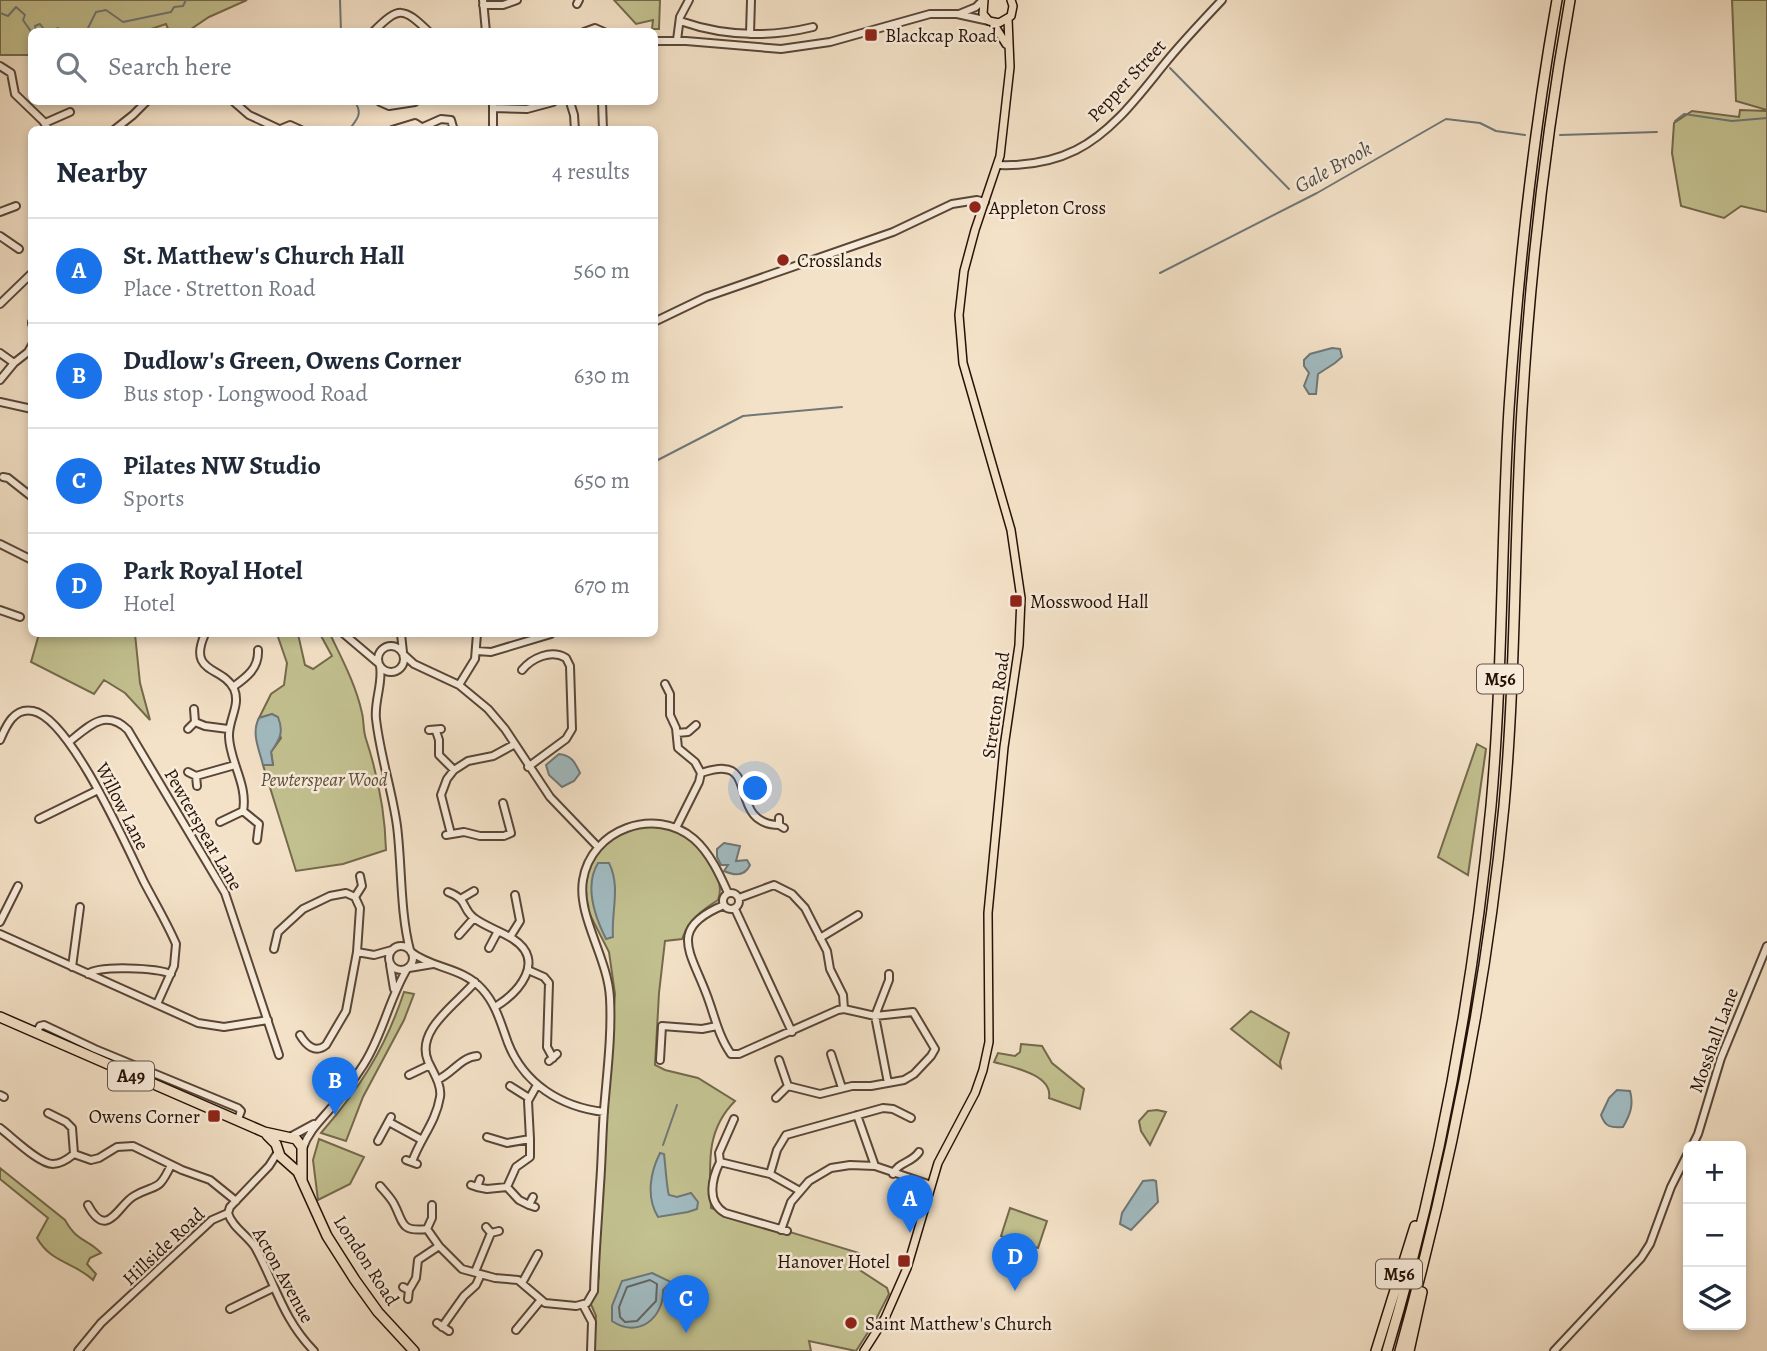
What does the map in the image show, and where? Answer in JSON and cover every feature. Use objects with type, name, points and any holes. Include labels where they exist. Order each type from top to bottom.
[{"type":"highway","name":"M56","points":[[1387,1351],[1426,1199],[1463,1017],[1485,865],[1498,717],[1509,409],[1516,318],[1537,129],[1557,0]]},
{"type":"highway","name":"M56","points":[[1400,1351],[1448,1162],[1477,1015],[1498,862],[1510,712],[1522,408],[1529,318],[1549,129],[1570,0]]},
{"type":"highway","name":"A49","points":[[0,1017],[264,1132],[298,1141],[302,1151]]},
{"type":"highway","name":"A49","points":[[264,1132],[286,1161]]},
{"type":"highway","points":[[278,1150],[281,1142],[289,1138]]},
{"type":"highway","points":[[286,1161],[296,1160],[302,1151]]},
{"type":"highway","name":"London Road","points":[[302,1151],[302,1181]]},
{"type":"highway","name":"London Road","points":[[286,1161],[296,1169],[315,1212],[342,1261],[378,1312],[414,1351]]},
{"type":"highway","name":"M56","points":[[1376,1351],[1409,1242],[1426,1199]]},
{"type":"highway","name":"M56","points":[[1409,1351],[1425,1276],[1429,1241]]},
{"type":"main road","points":[[984,0],[983,14],[1002,33],[1009,51]]},
{"type":"main road","name":"Stretton Road","points":[[864,1351],[886,1318],[907,1268],[931,1185],[948,1141],[975,1093],[984,1070],[989,1042],[988,913],[995,827],[1021,620],[1013,538],[970,392],[960,343],[959,315],[964,271],[998,165],[1008,80],[1008,19],[1013,11],[1011,0]]},
{"type":"main road","points":[[991,22],[999,23],[1008,19]]},
{"type":"street","points":[[486,28],[483,3],[503,5],[517,0]]},
{"type":"street","points":[[677,40],[680,22],[689,0]]},
{"type":"street","points":[[750,34],[751,0]]},
{"type":"street","points":[[957,14],[976,7],[984,0]]},
{"type":"street","name":"Pepper Street","points":[[998,165],[1048,160],[1089,142],[1128,106],[1222,0]]},
{"type":"street","points":[[377,28],[393,12],[403,11],[425,28]]},
{"type":"street","points":[[658,41],[780,49],[830,42],[930,14],[957,14],[991,22]]},
{"type":"street","points":[[680,22],[713,31],[770,35],[813,27]]},
{"type":"street","points":[[0,66],[11,73],[17,98],[47,126],[70,112]]},
{"type":"street","points":[[119,126],[142,105]]},
{"type":"street","points":[[237,105],[249,115],[273,126]]},
{"type":"street","points":[[494,126],[493,105],[527,109],[542,105]]},
{"type":"street","points":[[571,105],[575,126]]},
{"type":"street","points":[[602,105],[603,126]]},
{"type":"street","points":[[428,126],[441,119],[451,120],[453,126]]},
{"type":"street","points":[[658,319],[714,294],[893,232],[952,204],[977,200],[985,202]]},
{"type":"street","points":[[0,212],[16,206]]},
{"type":"street","points":[[0,236],[22,249]]},
{"type":"street","points":[[0,304],[28,277]]},
{"type":"street","points":[[0,380],[14,363],[28,352]]},
{"type":"street","points":[[0,353],[14,363]]},
{"type":"street","points":[[0,402],[28,408]]},
{"type":"street","points":[[3,476],[28,495]]},
{"type":"street","points":[[0,544],[28,558]]},
{"type":"street","points":[[0,610],[20,617]]},
{"type":"street","points":[[204,637],[202,661],[233,687],[236,705],[228,729],[230,750],[244,796],[243,811]]},
{"type":"street","points":[[347,637],[386,671],[423,669]]},
{"type":"street","points":[[302,1151],[319,1121],[332,1108],[365,1062],[381,1030],[394,994],[413,959],[404,922],[397,825],[375,710],[380,690],[379,652],[396,637]]},
{"type":"street","points":[[380,690],[404,662],[400,637]]},
{"type":"street","points":[[459,685],[472,665],[477,651],[477,637]]},
{"type":"street","points":[[477,651],[491,652],[541,637]]},
{"type":"street","points":[[360,648],[395,646],[423,669],[459,685],[488,709],[559,809],[598,847]]},
{"type":"street","points":[[233,687],[253,670],[258,659],[256,648]]},
{"type":"street","points":[[521,671],[538,658],[555,654],[566,658],[570,666],[572,729],[566,739],[528,767]]},
{"type":"street","points":[[664,683],[670,694],[670,715],[677,733],[678,748],[695,762],[701,773],[676,828]]},
{"type":"street","points":[[188,729],[195,722],[194,709]]},
{"type":"street","name":"Willow Lane","points":[[0,740],[15,714],[32,711],[45,717],[69,742],[90,773],[174,940],[177,952],[171,974],[157,1004]]},
{"type":"street","name":"Pewterspear Lane","points":[[69,742],[87,727],[105,718],[118,721],[128,730],[225,893],[279,1055]]},
{"type":"street","points":[[195,722],[228,729]]},
{"type":"street","points":[[677,733],[688,732],[696,725]]},
{"type":"street","points":[[435,730],[439,740],[439,755],[454,770]]},
{"type":"street","points":[[515,744],[493,756],[468,761],[454,770],[444,783],[441,795],[448,834],[464,832],[480,836],[504,836],[511,833],[519,836]]},
{"type":"street","points":[[188,772],[197,776],[235,765]]},
{"type":"street","points":[[701,773],[722,769],[733,772],[742,782],[744,800],[752,812],[767,822],[781,824]]},
{"type":"street","points":[[197,776],[197,786]]},
{"type":"street","points":[[39,819],[98,790]]},
{"type":"street","points":[[503,802],[511,833]]},
{"type":"street","points":[[220,822],[243,811]]},
{"type":"street","points":[[243,811],[259,824],[257,840]]},
{"type":"street","points":[[427,1229],[439,1247],[459,1267],[498,1279],[513,1279],[522,1283],[540,1301],[556,1305],[583,1305],[589,1300],[594,1291],[610,997],[605,966],[582,895],[584,872],[598,847],[616,832],[636,824],[654,823],[676,828],[701,846],[728,893]]},
{"type":"street","points":[[355,897],[362,886],[360,876]]},
{"type":"street","points":[[739,898],[774,885],[792,894],[805,908],[827,951],[830,969],[843,995],[844,1009]]},
{"type":"street","points":[[0,922],[18,886]]},
{"type":"street","points":[[462,898],[474,891]]},
{"type":"street","points":[[448,892],[462,898],[474,918],[510,937],[520,944],[526,953],[528,970],[521,985],[495,1007]]},
{"type":"street","points":[[273,945],[278,932],[309,905],[341,893],[355,897],[360,908],[350,998],[340,1023],[324,1047],[315,1049],[305,1043],[300,1035]]},
{"type":"street","points":[[728,893],[736,894],[739,898],[739,904],[734,909]]},
{"type":"street","points":[[728,893],[723,900],[724,905],[734,909]]},
{"type":"street","points":[[510,937],[520,921],[515,895]]},
{"type":"street","points":[[724,905],[698,918],[687,943],[690,958],[731,1054],[739,1054],[844,1009],[876,1016],[913,1012],[935,1049],[911,1077],[888,1083],[842,1088],[829,1094],[793,1090],[788,1086],[779,1060]]},
{"type":"street","points":[[72,967],[80,907]]},
{"type":"street","points":[[734,909],[792,1032]]},
{"type":"street","points":[[820,938],[858,915]]},
{"type":"street","points":[[459,935],[474,918]]},
{"type":"street","points":[[394,994],[389,956],[401,936],[404,922]]},
{"type":"street","points":[[487,949],[499,932]]},
{"type":"street","points":[[0,934],[207,1026],[224,1027],[268,1020]]},
{"type":"street","points":[[357,952],[374,954],[402,946],[435,964],[458,971],[475,982],[495,1007],[516,1060],[537,1084],[565,1103],[604,1112]]},
{"type":"street","name":"Mosshall Lane","points":[[1694,1141],[1721,1058],[1767,946]]},
{"type":"street","points":[[374,954],[399,970],[435,964]]},
{"type":"street","points":[[88,974],[98,969],[158,970],[171,974]]},
{"type":"street","points":[[528,970],[544,977],[549,983],[547,1047],[553,1058]]},
{"type":"street","points":[[888,1083],[876,1029],[876,1016],[889,977],[897,984]]},
{"type":"street","points":[[412,1162],[432,1124],[439,1101],[437,1080],[425,1046],[429,1032],[475,982]]},
{"type":"street","points":[[660,1060],[662,1026],[702,1029],[717,1026]]},
{"type":"street","points":[[297,1048],[305,1043]]},
{"type":"street","points":[[831,1054],[842,1088]]},
{"type":"street","points":[[437,1080],[448,1075],[465,1058],[478,1055]]},
{"type":"street","points":[[409,1074],[430,1065]]},
{"type":"street","points":[[507,1187],[514,1169],[530,1157],[527,1119],[529,1098],[537,1084]]},
{"type":"street","points":[[510,1086],[529,1098]]},
{"type":"street","points":[[776,1098],[788,1086]]},
{"type":"street","points":[[900,1111],[905,1103]]},
{"type":"street","points":[[770,1174],[777,1150],[786,1135],[883,1108],[900,1111],[911,1118]]},
{"type":"street","points":[[47,1112],[71,1126],[74,1154]]},
{"type":"street","points":[[858,1115],[875,1166]]},
{"type":"street","points":[[378,1141],[390,1119],[422,1140]]},
{"type":"street","points":[[289,1138],[319,1121]]},
{"type":"street","points":[[730,1122],[719,1153],[720,1162],[712,1181],[717,1206],[723,1212],[784,1230],[791,1202],[809,1181],[831,1168],[850,1165],[875,1166],[931,1185]]},
{"type":"street","points":[[0,1128],[46,1163],[57,1164],[74,1154],[91,1160],[117,1147],[137,1147],[171,1165],[213,1181],[236,1201]]},
{"type":"street","points":[[487,1137],[508,1143],[530,1139]]},
{"type":"street","name":"Hillside Road","points":[[78,1351],[101,1323],[212,1220],[228,1213],[269,1166],[278,1150]]},
{"type":"street","points":[[893,1174],[898,1166],[911,1161],[919,1152]]},
{"type":"street","name":"Hillside Road","points":[[269,1166],[286,1161]]},
{"type":"street","points":[[720,1162],[770,1174],[800,1191]]},
{"type":"street","points":[[1554,1351],[1650,1244],[1683,1163]]},
{"type":"street","points":[[88,1204],[100,1219],[113,1218],[131,1198],[162,1184],[171,1165]]},
{"type":"street","points":[[480,1179],[474,1186],[487,1189],[507,1187]]},
{"type":"street","points":[[379,1185],[394,1203],[399,1220],[404,1226],[414,1230],[427,1229]]},
{"type":"street","points":[[507,1187],[519,1200],[532,1206],[533,1197]]},
{"type":"street","points":[[427,1229],[432,1218],[432,1204]]},
{"type":"street","name":"Acton Avenue","points":[[228,1213],[231,1221],[253,1245],[291,1325],[314,1351]]},
{"type":"street","points":[[443,1327],[464,1296],[476,1285],[492,1230]]},
{"type":"street","points":[[408,1299],[406,1289],[416,1279],[418,1260],[439,1247]]},
{"type":"street","points":[[522,1283],[538,1254]]},
{"type":"street","points":[[230,1309],[273,1288]]},
{"type":"street","points":[[516,1331],[540,1301]]},
{"type":"street","points":[[583,1305],[591,1319],[591,1351]]},
{"type":"green space","points":[[0,0],[247,0],[209,17],[192,28],[168,28],[166,24],[154,28],[28,28],[28,55],[0,55]]},
{"type":"green space","points":[[614,0],[660,0],[659,29],[652,28],[653,20],[636,24]]},
{"type":"green space","points":[[1732,0],[1767,0],[1767,110],[1736,101]]},
{"type":"green space","points":[[1740,110],[1767,111],[1767,212],[1741,206],[1724,218],[1681,206],[1672,153],[1674,123],[1692,111],[1739,117]]},
{"type":"green space","points":[[38,637],[135,637],[140,683],[150,720],[125,693],[104,680],[94,694],[31,662]]},
{"type":"green space","name":"Pewterspear Wood","points":[[278,637],[299,637],[305,665],[313,669],[332,656],[322,637],[331,637],[348,672],[363,716],[365,736],[380,794],[386,850],[343,864],[296,871],[263,765],[273,765],[271,752],[281,738],[272,714],[259,718],[271,694],[284,685],[287,663]]},
{"type":"green space","points":[[1477,744],[1486,749],[1468,875],[1438,857]]},
{"type":"green space","points":[[633,824],[669,824],[682,829],[708,856],[718,880],[718,900],[697,916],[682,939],[665,941],[655,1065],[698,1078],[735,1101],[718,1125],[711,1151],[711,1208],[859,1253],[852,1265],[887,1288],[889,1294],[856,1351],[809,1341],[811,1351],[592,1351],[596,1316],[590,1302],[595,1297],[599,1276],[596,1243],[615,994],[609,952],[584,903],[583,884],[594,851]]},
{"type":"green space","points":[[404,992],[414,994],[404,1020],[363,1097],[346,1141],[321,1133],[370,1067],[397,1013]]},
{"type":"green space","points":[[1251,1011],[1289,1033],[1280,1062],[1281,1068],[1231,1029]]},
{"type":"green space","points":[[1021,1044],[1042,1046],[1052,1063],[1084,1089],[1080,1109],[1049,1098],[1048,1090],[1038,1077],[994,1062],[998,1053],[1015,1056],[1020,1052]]},
{"type":"green space","points":[[1148,1111],[1166,1112],[1150,1145],[1141,1131],[1139,1121]]},
{"type":"green space","points":[[319,1139],[364,1157],[350,1184],[318,1200],[313,1160]]},
{"type":"green space","points":[[0,1168],[65,1220],[78,1237],[101,1253],[90,1258],[87,1264],[96,1274],[93,1280],[56,1258],[43,1246],[37,1238],[48,1218],[0,1179]]},
{"type":"green space","points":[[1010,1208],[1047,1221],[1038,1248],[1001,1236]]},
{"type":"water","points":[[1332,348],[1340,349],[1342,357],[1318,374],[1316,394],[1309,394],[1304,386],[1309,373],[1304,366],[1304,360],[1310,354]]},
{"type":"water","points":[[272,714],[278,717],[280,735],[271,752],[273,765],[263,765],[256,741],[256,729],[259,718]]},
{"type":"water","points":[[559,754],[572,760],[580,773],[574,781],[562,787],[549,775],[546,765]]},
{"type":"water","points":[[724,843],[740,846],[736,861],[747,860],[750,865],[745,871],[736,874],[724,871],[728,865],[721,865],[717,849]]},
{"type":"water","points":[[598,863],[609,863],[615,890],[613,937],[606,939],[598,921],[591,891]]},
{"type":"water","points":[[1617,1090],[1630,1091],[1632,1101],[1623,1127],[1609,1126],[1601,1115],[1609,1098]]},
{"type":"water","points":[[660,1153],[664,1154],[669,1195],[677,1197],[691,1193],[698,1202],[697,1209],[658,1217],[652,1201],[651,1185]]},
{"type":"water","points":[[1143,1181],[1156,1181],[1158,1202],[1131,1230],[1120,1224],[1122,1213]]},
{"type":"water","points":[[652,1273],[671,1282],[663,1290],[659,1309],[654,1317],[648,1323],[631,1328],[612,1321],[612,1306],[622,1281]]},
{"type":"waterway","points":[[88,28],[96,12],[106,10],[123,22],[171,12],[174,7],[183,6],[186,0]]},
{"type":"waterway","points":[[340,0],[341,28]]},
{"type":"waterway","points":[[0,13],[8,16],[16,7],[25,15],[23,20],[29,28]]},
{"type":"waterway","points":[[35,28],[40,24],[43,28]]},
{"type":"waterway","points":[[1170,68],[1289,189]]},
{"type":"waterway","points":[[352,126],[359,113],[356,105]]},
{"type":"waterway","name":"Gale Brook","points":[[1675,121],[1684,114],[1732,121],[1767,118]]},
{"type":"waterway","name":"Gale Brook","points":[[1160,273],[1317,193],[1446,119],[1480,123],[1496,131],[1525,135]]},
{"type":"waterway","name":"Gale Brook","points":[[1560,135],[1657,132]]},
{"type":"waterway","points":[[658,460],[743,416],[842,407]]},
{"type":"waterway","points":[[663,1145],[677,1105]]},
{"type":"place","name":"Blackcap Road","points":[[871,35]]},
{"type":"place","name":"Appleton Cross","points":[[975,207]]},
{"type":"place","name":"Crosslands","points":[[783,260]]},
{"type":"place","name":"Mosswood Hall","points":[[1016,601]]},
{"type":"place","name":"Dudlow's Green, Owens Corner","points":[[335,1115]]},
{"type":"place","name":"Owens Corner","points":[[214,1116]]},
{"type":"place","name":"St. Matthew's Church Hall","points":[[910,1233]]},
{"type":"place","name":"Hanover Hotel","points":[[904,1261]]},
{"type":"place","name":"Park Royal Hotel","points":[[1015,1291]]},
{"type":"place","name":"Saint Matthew's Church","points":[[851,1323]]},
{"type":"place","name":"Pilates NW Studio","points":[[686,1333]]}]
